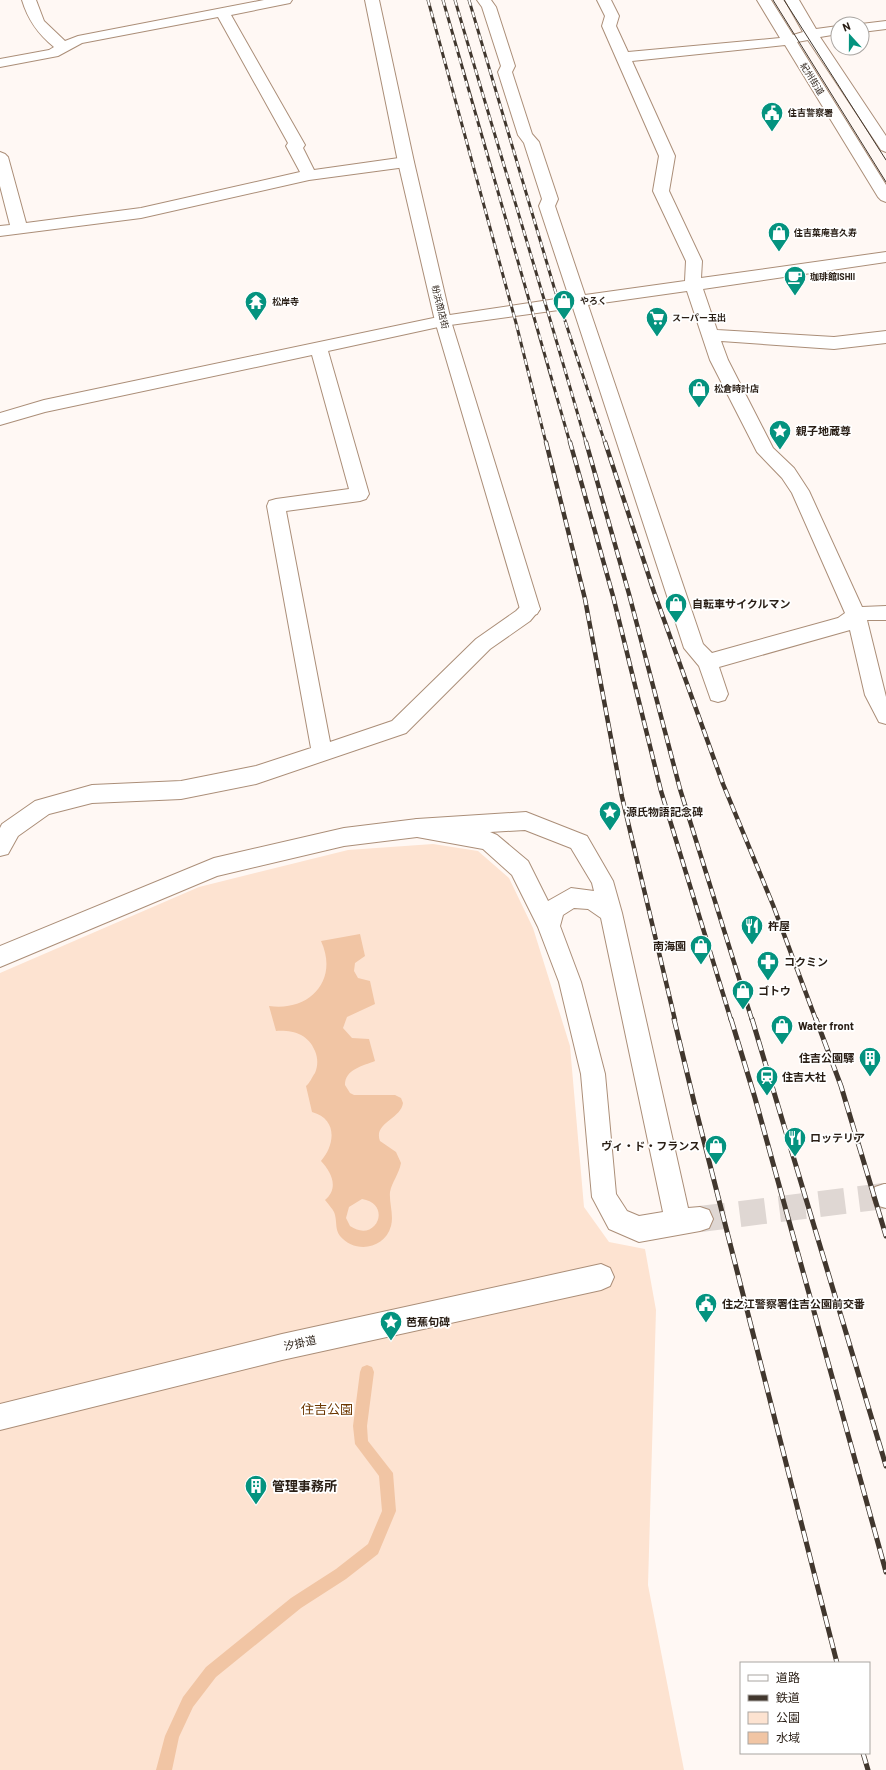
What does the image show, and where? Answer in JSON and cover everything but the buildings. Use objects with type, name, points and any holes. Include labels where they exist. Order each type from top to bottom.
[{"type":"street","points":[[28,0],[40,26],[64,47]]},
{"type":"street","points":[[0,63],[52,53],[78,40],[285,0]]},
{"type":"street","name":"粉浜商店街","points":[[322,752],[398,727],[484,644],[523,616],[530,609],[443,321],[406,162],[372,0]]},
{"type":"street","points":[[484,0],[485,4],[489,8],[508,66],[505,72],[525,135],[531,142],[550,199],[547,206],[694,648],[708,662],[718,694]]},
{"type":"street","points":[[604,0],[612,16],[610,26],[667,156],[661,191],[694,261],[693,284],[719,360],[766,452],[788,473],[800,491],[856,616],[875,695],[886,716]]},
{"type":"street","name":"紀州街道","points":[[764,0],[886,198]]},
{"type":"street","points":[[792,0],[812,35],[886,147]]},
{"type":"street","points":[[223,13],[297,145],[294,146],[309,175]]},
{"type":"street","points":[[870,27],[886,25]]},
{"type":"street","points":[[624,57],[776,43],[830,32]]},
{"type":"street","points":[[0,157],[19,228]]},
{"type":"street","points":[[0,231],[141,212],[309,175],[406,162]]},
{"type":"street","points":[[0,419],[44,406],[443,321],[579,300],[886,257]]},
{"type":"street","points":[[710,335],[834,343],[886,338]]},
{"type":"street","points":[[0,847],[10,830],[43,807],[92,794],[181,790],[256,776],[322,752],[276,506],[360,494],[318,347]]},
{"type":"street","points":[[708,662],[844,624],[856,616],[870,612],[886,613]]},
{"type":"street","points":[[0,957],[214,867],[344,837],[417,828],[526,821],[579,842],[602,881],[689,1221],[639,1229],[618,1220],[604,1197],[593,1074],[570,982],[549,926],[520,868],[489,840],[417,828]]},
{"type":"street","points":[[549,926],[554,909],[571,898],[593,900],[611,913]]},
{"type":"street","name":"汐掛道","points":[[0,1417],[282,1347],[601,1277]]},
{"type":"green space","name":"住吉公園","points":[[433,844],[478,851],[509,878],[533,928],[570,1046],[584,1207],[609,1242],[645,1249],[656,1310],[648,1585],[684,1770],[0,1770],[0,973],[199,887],[348,850]]},
{"type":"water","points":[[360,934],[365,956],[355,963],[354,971],[358,978],[370,981],[375,1004],[347,1017],[343,1028],[352,1038],[369,1039],[375,1061],[351,1072],[348,1075],[345,1085],[350,1093],[354,1095],[395,1095],[401,1098],[403,1103],[398,1113],[380,1130],[379,1135],[380,1141],[396,1152],[401,1163],[390,1192],[392,1218],[391,1226],[388,1234],[383,1240],[369,1246],[361,1247],[353,1245],[346,1242],[340,1236],[334,1213],[325,1200],[332,1191],[333,1186],[331,1175],[321,1161],[329,1148],[332,1133],[326,1120],[320,1115],[312,1112],[306,1086],[310,1082],[316,1070],[317,1059],[315,1051],[312,1045],[299,1034],[288,1031],[276,1031],[269,1006],[284,1007],[297,1004],[308,998],[317,990],[323,980],[326,968],[326,955],[321,941]],"holes":[[[362,1199],[371,1202],[377,1208],[379,1214],[373,1227],[367,1230],[359,1230],[350,1226],[346,1218],[349,1207]]]},
{"type":"waterway","points":[[164,1770],[172,1736],[188,1702],[211,1672],[296,1603],[341,1574],[373,1549],[389,1511],[386,1473],[362,1444],[360,1426],[367,1372]]},
{"type":"tunnel","points":[[700,1219],[884,1196]]},
{"type":"tram line","points":[[773,0],[886,182]]},
{"type":"tram line","points":[[784,0],[886,160]]},
{"type":"railway","points":[[428,0],[516,323],[546,443]]},
{"type":"railway","points":[[443,0],[570,443]]},
{"type":"railway","points":[[455,0],[586,443]]},
{"type":"railway","points":[[469,0],[554,287],[605,443]]},
{"type":"railway","points":[[546,442],[585,599],[622,797],[675,1020]]},
{"type":"railway","points":[[570,442],[613,596],[661,791],[731,1020]]},
{"type":"railway","points":[[586,442],[629,594],[680,789],[752,1020]]},
{"type":"railway","points":[[605,442],[654,592],[723,784],[773,905],[816,1020]]},
{"type":"railway","points":[[674,1019],[837,1662]]},
{"type":"railway","points":[[731,1019],[755,1098],[886,1572]]},
{"type":"railway","points":[[752,1019],[886,1466]]},
{"type":"railway","points":[[816,1019],[841,1086],[886,1236]]},
{"type":"railway","points":[[863,1754],[868,1770]]},
{"type":"place","name":"住吉警察署","points":[[772,132]]},
{"type":"place","name":"住吉菓庵喜久寿","points":[[779,252]]},
{"type":"place","name":"珈琲館ISHII","points":[[795,296]]},
{"type":"place","name":"やろく","points":[[564,320]]},
{"type":"place","name":"松岸寺","points":[[256,322]]},
{"type":"place","name":"スーパー玉出","points":[[657,338]]},
{"type":"place","name":"松倉時計店","points":[[699,408]]},
{"type":"place","name":"親子地蔵尊","points":[[780,450]]},
{"type":"place","name":"自転車サイクルマン","points":[[676,624]]},
{"type":"place","name":"源氏物語記念碑","points":[[610,832]]},
{"type":"place","name":"杵屋","points":[[752,946]]},
{"type":"place","name":"南海園","points":[[701,966]]},
{"type":"place","name":"コクミン","points":[[768,982]]},
{"type":"place","name":"ゴトウ","points":[[743,1010]]},
{"type":"place","name":"Water front","points":[[782,1046]]},
{"type":"place","name":"住吉公園驛","points":[[870,1078]]},
{"type":"place","name":"住吉大社","points":[[767,1096]]},
{"type":"place","name":"ロッテリア","points":[[795,1158]]},
{"type":"place","name":"ヴィ・ド・フランス","points":[[716,1166]]},
{"type":"place","name":"住之江警察署住吉公園前交番","points":[[706,1324]]},
{"type":"place","name":"芭蕉句碑","points":[[391,1342]]},
{"type":"place","name":"管理事務所","points":[[256,1506]]}]
